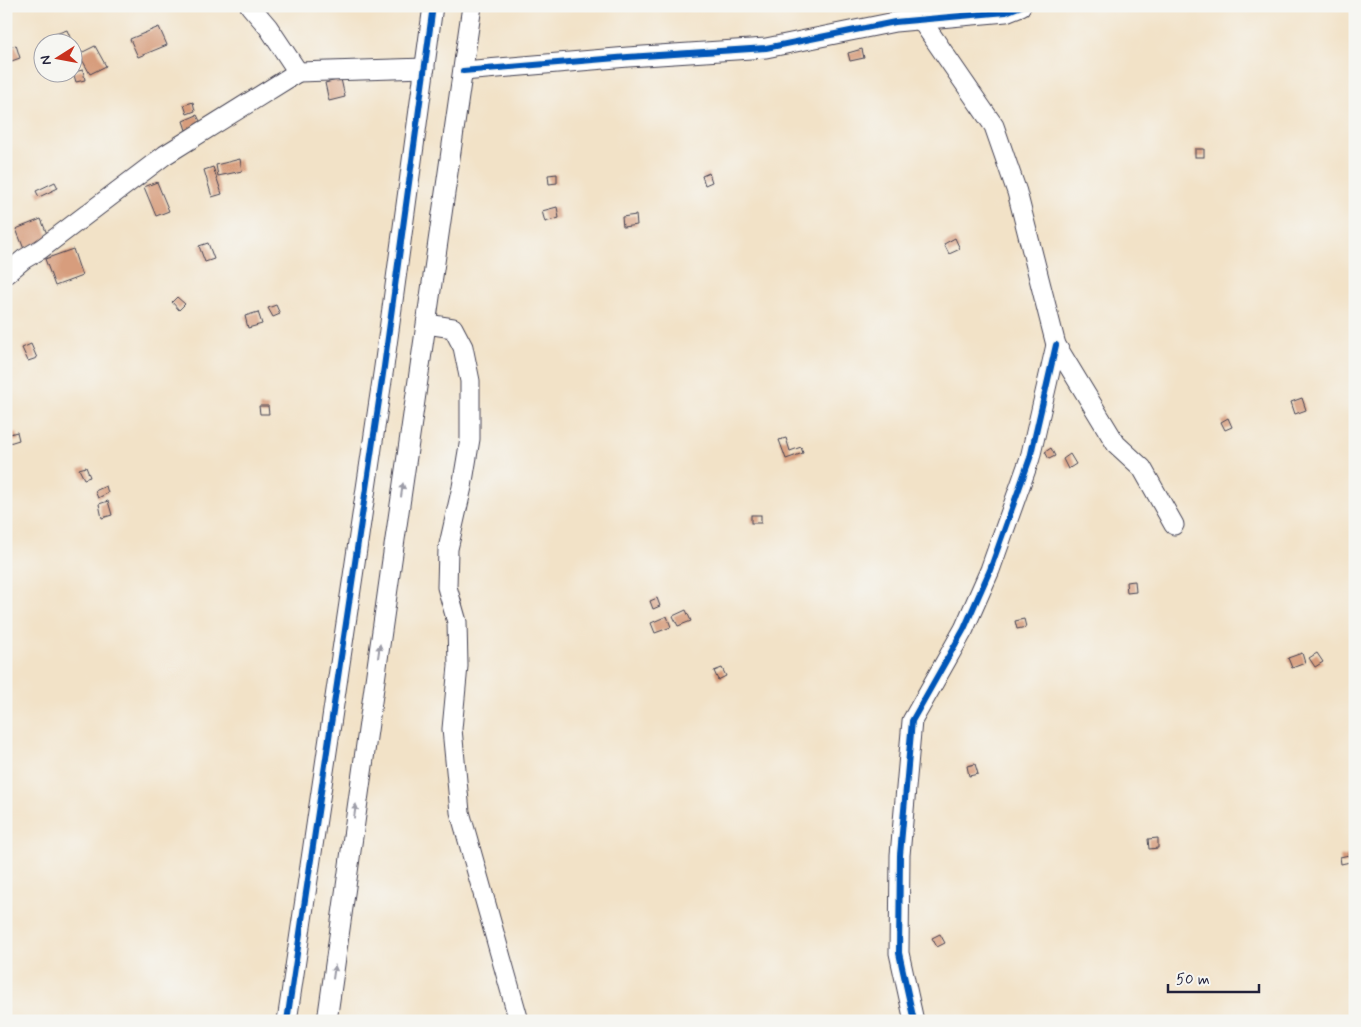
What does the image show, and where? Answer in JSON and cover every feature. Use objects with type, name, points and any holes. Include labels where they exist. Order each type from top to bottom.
[{"type":"street","points":[[250,6],[268,27],[298,72]]},
{"type":"street","points":[[287,1021],[383,377],[433,6]]},
{"type":"street","points":[[327,1021],[359,784],[472,6]]},
{"type":"street","points":[[463,71],[766,48],[896,22],[1006,12],[1021,6]]},
{"type":"street","points":[[921,20],[994,126],[1017,192],[1056,345],[1116,444],[1142,468],[1174,525]]},
{"type":"street","points":[[6,274],[165,155],[298,72],[425,68]]},
{"type":"street","points":[[427,324],[453,328],[463,347],[470,381],[470,439],[448,550],[447,586],[457,622],[458,666],[452,730],[460,812],[519,1021]]},
{"type":"street","points":[[914,1021],[899,953],[900,855],[912,721],[964,629],[990,570],[1030,458],[1056,345]]},
{"type":"building","points":[[159,27],[167,45],[138,57],[130,39]]},
{"type":"building","points":[[16,45],[20,58],[6,63],[6,48]]},
{"type":"building","points":[[95,46],[106,66],[90,74],[82,59],[82,52]]},
{"type":"building","points":[[862,49],[864,58],[850,61],[848,53]]},
{"type":"building","points":[[82,70],[85,80],[82,81]]},
{"type":"building","points":[[341,79],[345,97],[329,101],[325,83]]},
{"type":"building","points":[[193,102],[195,111],[187,114],[184,105]]},
{"type":"building","points":[[197,115],[201,123],[186,130],[183,121]]},
{"type":"building","points":[[1195,149],[1204,149],[1204,157],[1195,157]]},
{"type":"building","points":[[240,159],[242,171],[218,176],[216,165]]},
{"type":"building","points":[[213,167],[222,194],[212,197],[204,170]]},
{"type":"building","points":[[709,173],[712,182],[705,185],[702,176]]},
{"type":"building","points":[[557,174],[557,183],[549,184],[548,175]]},
{"type":"building","points":[[55,182],[58,188],[39,197],[36,191]]},
{"type":"building","points":[[157,182],[169,211],[156,216],[144,187]]},
{"type":"building","points":[[557,207],[559,218],[545,222],[542,211]]},
{"type":"building","points":[[636,215],[637,225],[623,227],[622,217]]},
{"type":"building","points":[[41,219],[49,239],[24,249],[16,229]]},
{"type":"building","points":[[955,238],[960,249],[949,254],[944,244]]},
{"type":"building","points":[[208,243],[214,259],[205,262],[199,246]]},
{"type":"building","points":[[73,249],[82,276],[55,286],[45,259]]},
{"type":"building","points":[[177,297],[185,304],[179,310],[172,302]]},
{"type":"building","points":[[276,305],[280,314],[273,317],[268,308]]},
{"type":"building","points":[[258,312],[262,324],[248,328],[245,316]]},
{"type":"building","points":[[31,344],[37,358],[28,361],[22,348]]},
{"type":"building","points":[[1302,398],[1306,410],[1295,414],[1291,402]]},
{"type":"building","points":[[259,406],[268,406],[269,414],[260,414]]},
{"type":"building","points":[[1228,418],[1232,427],[1225,430],[1221,422]]},
{"type":"building","points":[[17,432],[19,440],[6,444],[6,435]]},
{"type":"building","points":[[786,438],[790,451],[801,447],[803,453],[786,459],[779,440]]},
{"type":"building","points":[[1051,448],[1055,456],[1049,459],[1045,452]]},
{"type":"building","points":[[1070,454],[1076,464],[1068,469],[1063,459]]},
{"type":"building","points":[[86,467],[90,477],[84,479],[79,469]]},
{"type":"building","points":[[106,486],[108,493],[98,498],[95,491]]},
{"type":"building","points":[[108,501],[112,515],[102,518],[99,504]]},
{"type":"building","points":[[751,515],[761,515],[761,523],[751,523]]},
{"type":"building","points":[[1135,581],[1136,592],[1127,593],[1126,582]]},
{"type":"building","points":[[657,598],[660,606],[653,609],[650,601]]},
{"type":"building","points":[[686,610],[691,621],[678,626],[673,616]]},
{"type":"building","points":[[667,616],[671,627],[655,633],[651,623]]},
{"type":"building","points":[[1024,619],[1026,627],[1017,629],[1015,621]]},
{"type":"building","points":[[1302,653],[1305,663],[1292,668],[1288,658]]},
{"type":"building","points":[[1317,653],[1323,662],[1315,667],[1309,658]]},
{"type":"building","points":[[722,668],[726,676],[718,680],[714,671]]},
{"type":"building","points":[[975,764],[978,774],[969,776],[967,766]]},
{"type":"building","points":[[1158,838],[1158,848],[1149,849],[1148,839]]},
{"type":"building","points":[[1349,855],[1350,862],[1341,864],[1340,857]]},
{"type":"building","points":[[940,934],[945,943],[937,947],[932,938]]},
{"type":"cycle path","points":[[287,1021],[384,367],[433,6]]},
{"type":"cycle path","points":[[463,71],[766,48],[895,22],[1006,12],[1021,6]]},
{"type":"cycle path","points":[[914,1021],[899,953],[900,855],[912,721],[964,629],[990,570],[1030,458],[1056,345]]}]
